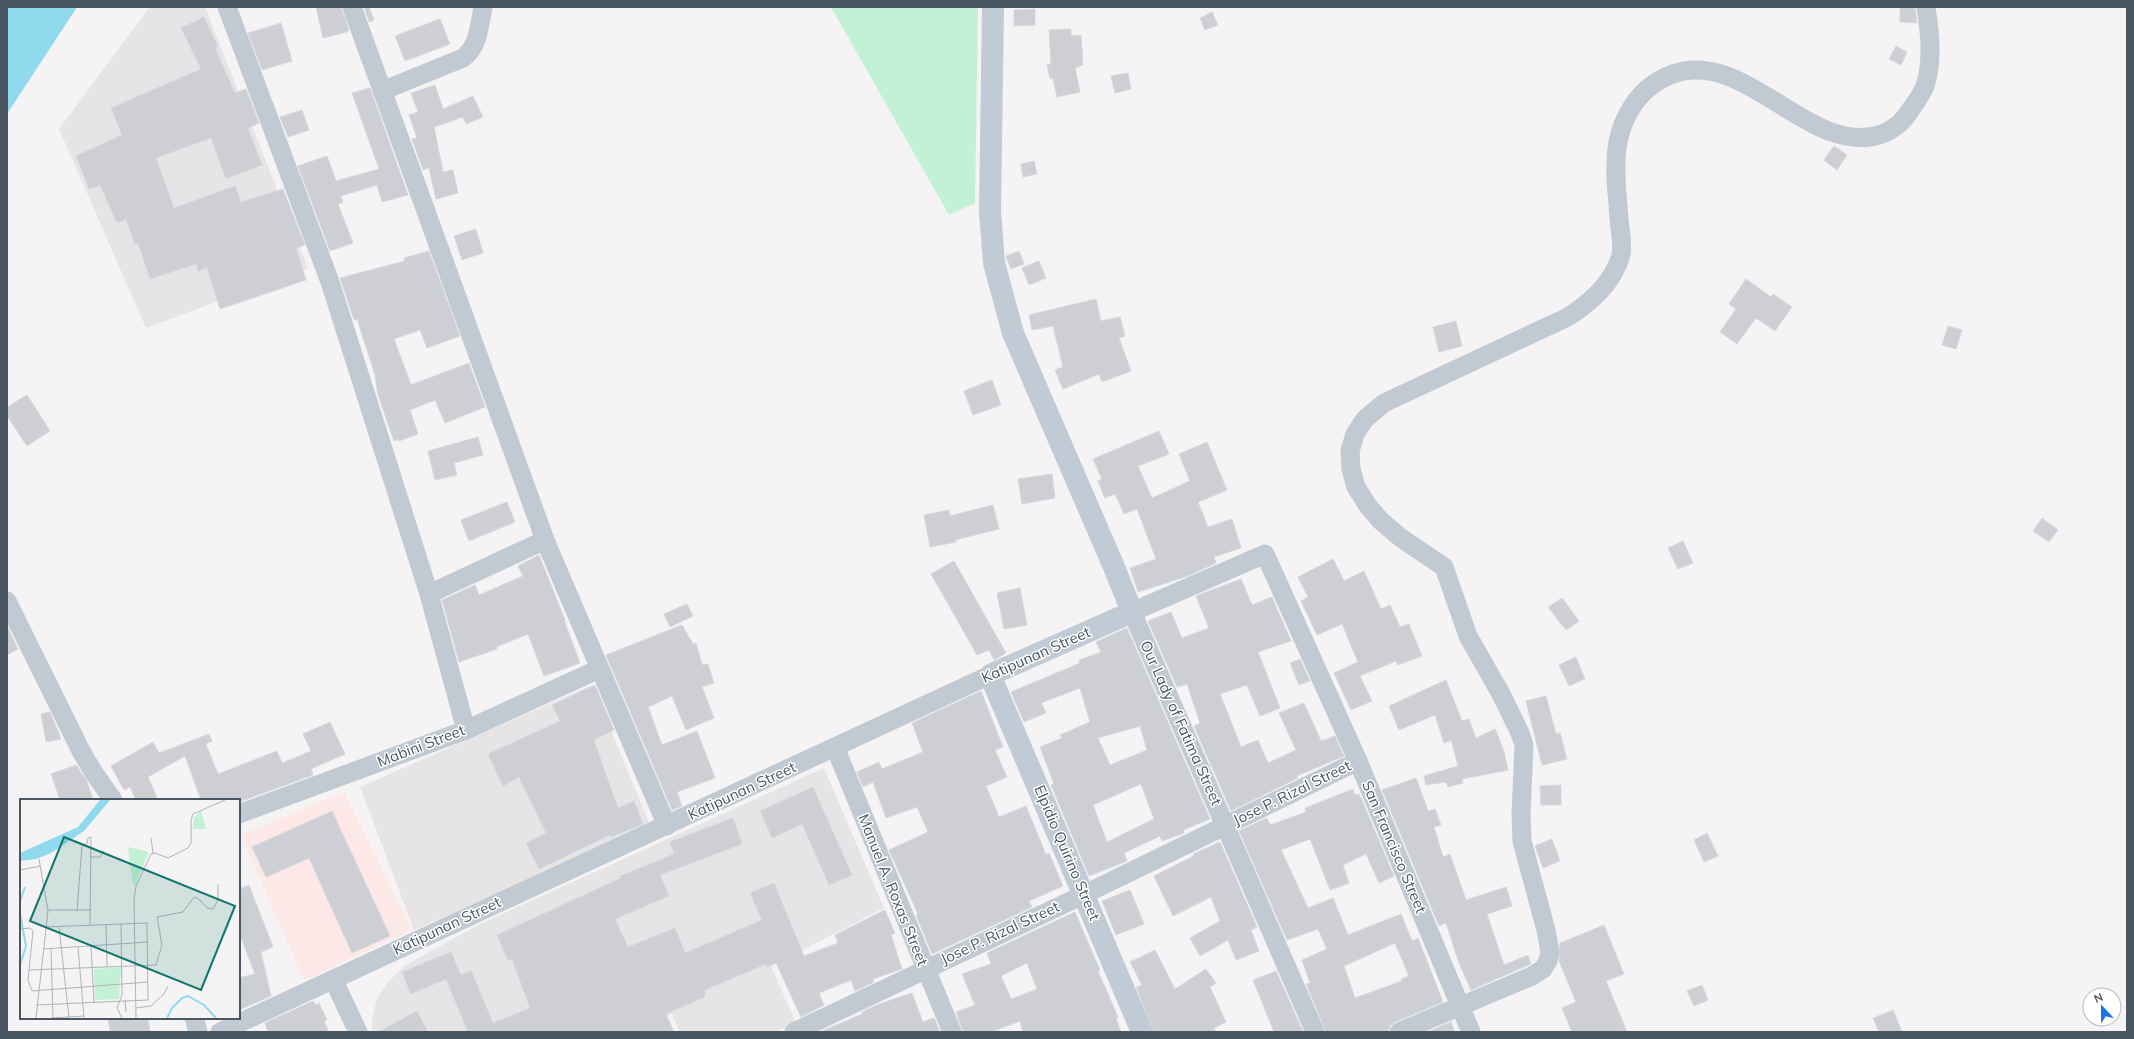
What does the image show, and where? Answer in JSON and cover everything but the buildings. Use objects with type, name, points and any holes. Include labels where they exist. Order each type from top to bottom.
[{"type":"street","points":[[227,7],[330,282],[428,594],[466,730]]},
{"type":"street","points":[[352,7],[545,540],[667,826]]},
{"type":"street","points":[[382,91],[463,58],[470,53],[475,45],[483,7]]},
{"type":"street","points":[[993,7],[990,212],[991,242],[996,270],[1012,332],[1132,612]]},
{"type":"street","points":[[1399,1032],[1532,976],[1543,969],[1548,961],[1550,952],[1546,930],[1522,841],[1521,814],[1524,745],[1520,732],[1501,694],[1474,648],[1444,567],[1401,538],[1381,521],[1368,506],[1356,487],[1350,451],[1355,434],[1365,419],[1384,403],[1568,317],[1589,303],[1606,284],[1616,268],[1621,253],[1616,162],[1619,138],[1627,116],[1637,98],[1655,82],[1674,73],[1697,69],[1718,73],[1750,87],[1823,129],[1840,136],[1855,138],[1875,136],[1890,131],[1906,118],[1924,87],[1930,60],[1930,32],[1926,7]]},
{"type":"street","points":[[428,594],[545,540]]},
{"type":"street","name":"Katipunan Street","points":[[220,1032],[333,978],[667,826],[990,676],[1265,554]]},
{"type":"street","name":"San Francisco Street","points":[[1265,554],[1358,761],[1471,1032]]},
{"type":"street","points":[[7,601],[81,751],[112,799]]},
{"type":"street","name":"Our Lady of Fatima Street","points":[[1132,612],[1315,1032]]},
{"type":"street","name":"Mabini Street","points":[[240,814],[466,730],[599,669]]},
{"type":"street","name":"Elpidio Quirino Street","points":[[990,676],[1085,894],[1142,1032]]},
{"type":"street","name":"Manuel A. Roxas Street","points":[[835,747],[952,1032]]},
{"type":"street","name":"Jose P. Rizal Street","points":[[794,1032],[925,968],[1085,894],[1358,761]]},
{"type":"street","points":[[333,978],[358,1032]]},
{"type":"street","points":[[194,1019],[198,1032]]},
{"type":"shaded area","points":[[150,7],[205,7],[308,268],[146,328],[59,129]]},
{"type":"shaded area","points":[[592,685],[651,827],[414,930],[360,787]]},
{"type":"shaded area","points":[[824,768],[884,908],[771,966],[796,1023],[775,1032],[680,1032],[672,1014],[635,1032],[372,1032],[372,1021],[377,998],[389,981],[406,965],[480,924]]},
{"type":"shaded area","points":[[344,792],[412,930],[304,980],[241,835]]},
{"type":"green space","points":[[831,7],[978,7],[975,203],[949,215]]},
{"type":"water","points":[[7,7],[77,7],[7,114]]}]
